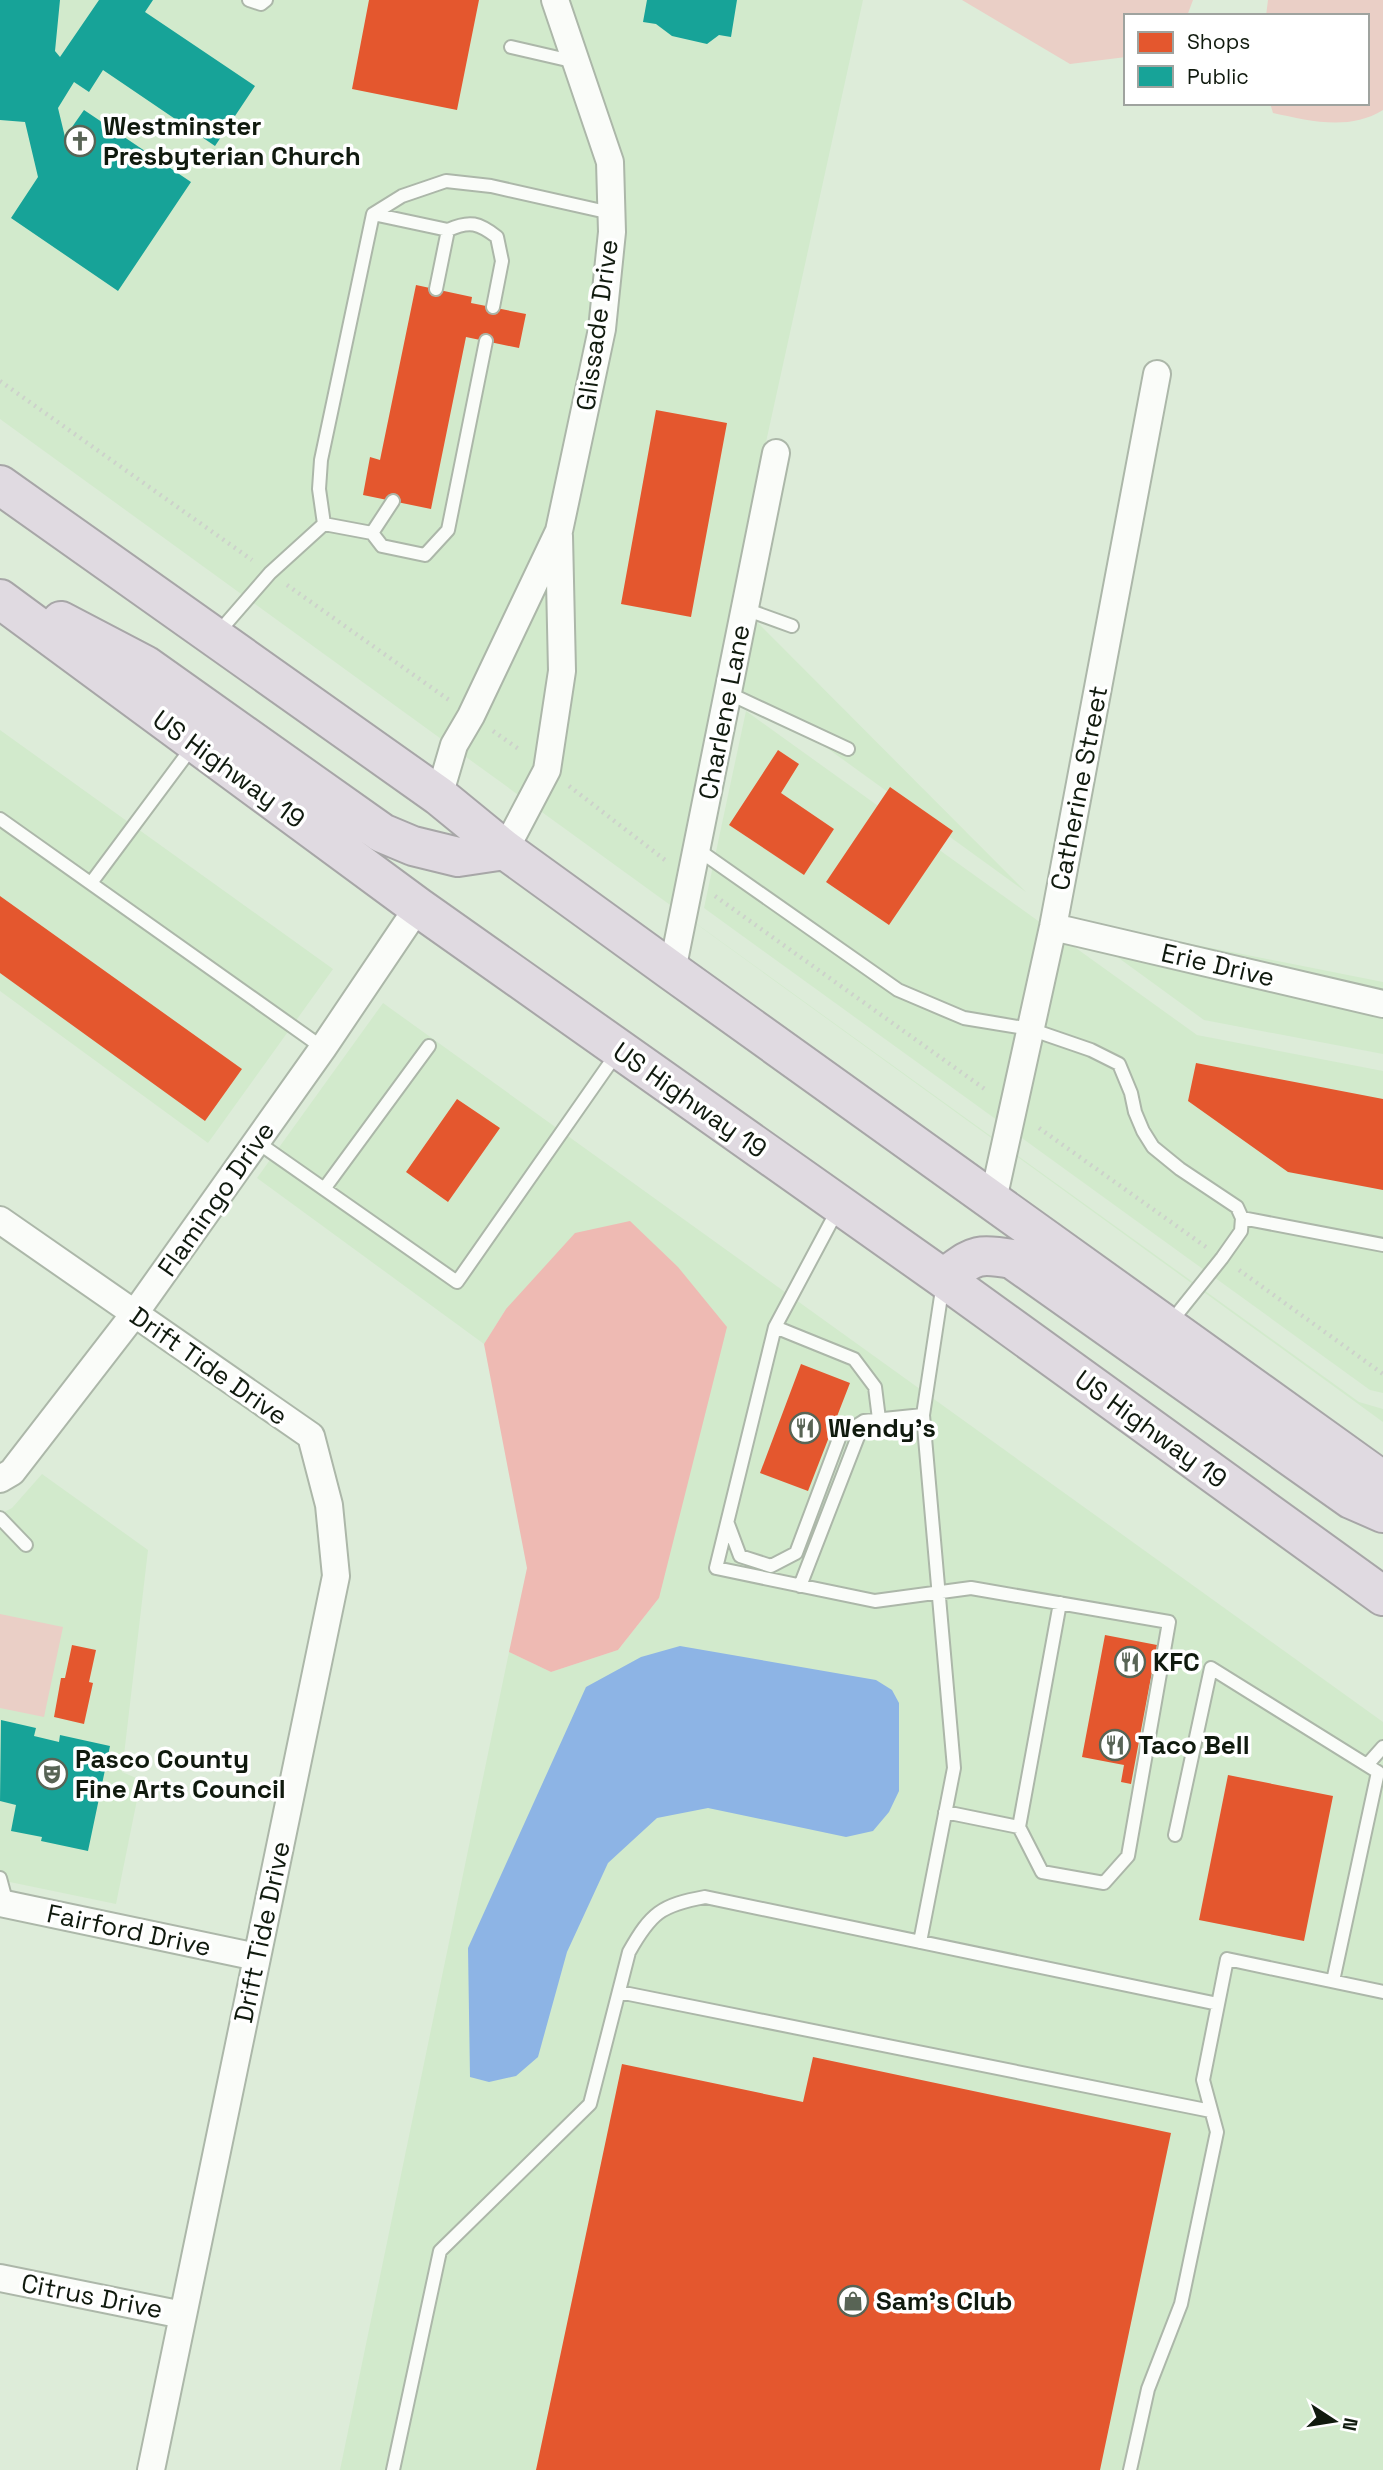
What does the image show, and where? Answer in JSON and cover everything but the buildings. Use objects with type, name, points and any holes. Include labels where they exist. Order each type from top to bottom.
[{"type":"highway","points":[[0,485],[439,796],[505,850],[1168,1326],[1382,1485],[1351,1499],[1012,1259],[983,1255],[972,1258],[943,1278]]},
{"type":"highway","points":[[0,589],[145,665],[382,833],[413,846],[458,857],[505,850]]},
{"type":"highway","name":"US Highway 19","points":[[0,599],[418,907],[943,1278],[1383,1596]]},
{"type":"street","name":"Glissade Drive","points":[[505,850],[547,770],[562,671],[559,531],[602,329],[612,232],[610,162],[555,0]]},
{"type":"street","name":"Catherine Street","points":[[993,1200],[1053,927],[1157,374]]},
{"type":"street","name":"Charlene Lane","points":[[672,971],[776,453]]},
{"type":"street","name":"Glissade Drive","points":[[439,796],[454,745],[471,716],[559,531]]},
{"type":"street","name":"Flamingo Drive","points":[[0,1479],[12,1472],[135,1313],[323,1048],[418,907]]},
{"type":"street","name":"Erie Drive","points":[[1053,927],[1383,1004]]},
{"type":"street","name":"Drift Tide Drive","points":[[0,1220],[311,1436],[330,1504],[336,1576],[151,2470]]},
{"type":"street","name":"Fairford Drive","points":[[4,1903],[257,1957]]},
{"type":"street","name":"Citrus Drive","points":[[0,2277],[183,2315]]},
{"type":"lane","points":[[249,0],[261,4],[266,0]]},
{"type":"lane","points":[[510,47],[576,62]]},
{"type":"lane","points":[[324,524],[319,489],[321,460],[373,214],[402,196],[446,181],[491,186],[611,213]]},
{"type":"lane","points":[[373,214],[448,230],[464,222],[484,227],[497,237],[502,261],[493,307]]},
{"type":"lane","points":[[436,289],[448,230]]},
{"type":"lane","points":[[324,524],[372,533],[382,546],[425,555],[448,530],[486,341]]},
{"type":"lane","points":[[372,533],[393,501]]},
{"type":"lane","points":[[214,637],[270,573],[324,524]]},
{"type":"lane","points":[[745,609],[792,626]]},
{"type":"lane","points":[[728,692],[848,749]]},
{"type":"lane","points":[[91,883],[194,744]]},
{"type":"lane","points":[[0,819],[323,1048]]},
{"type":"lane","points":[[696,849],[898,989],[964,1018],[1030,1029],[1091,1050],[1119,1064],[1131,1093],[1135,1112],[1153,1147],[1180,1169],[1237,1207],[1242,1218],[1241,1231],[1168,1326]]},
{"type":"lane","points":[[324,1189],[429,1046]]},
{"type":"lane","points":[[257,1142],[457,1282],[619,1050]]},
{"type":"lane","points":[[840,1205],[775,1327],[716,1568],[875,1601],[971,1588],[1060,1603],[1169,1622],[1128,1856],[1104,1883],[1042,1872],[1019,1826],[1060,1603]]},
{"type":"lane","points":[[1242,1218],[1383,1245]]},
{"type":"lane","points":[[919,1942],[954,1768],[923,1415],[943,1278]]},
{"type":"lane","points":[[775,1327],[854,1359],[875,1387],[879,1419]]},
{"type":"lane","points":[[727,1523],[740,1556],[771,1566],[796,1553],[840,1436],[864,1420],[923,1415]]},
{"type":"lane","points":[[800,1586],[864,1420]]},
{"type":"lane","points":[[0,1518],[26,1545]]},
{"type":"lane","points":[[1175,1835],[1211,1668],[1378,1772],[1333,1981]]},
{"type":"lane","points":[[1367,1765],[1383,1747]]},
{"type":"lane","points":[[945,1812],[1019,1826]]},
{"type":"lane","points":[[0,1878],[4,1903]]},
{"type":"lane","points":[[393,2470],[440,2251],[590,2105],[629,1952],[641,1930],[657,1912],[679,1902],[705,1897],[1218,2004]]},
{"type":"lane","points":[[1135,2469],[1148,2389],[1181,2304],[1217,2132],[1203,2080],[1227,1959],[1383,1992]]},
{"type":"lane","points":[[619,1992],[1211,2111]]},
{"type":"shaded area","points":[[0,0],[863,0],[732,597],[1026,892],[758,698],[728,707],[694,922],[1359,1402],[1383,1409],[1383,1422],[0,419]]},
{"type":"shaded area","points":[[962,0],[1193,0],[1188,14],[1124,14],[1124,57],[1070,64]]},
{"type":"shaded area","points":[[1268,0],[1383,0],[1383,110],[1357,120],[1343,122],[1315,121],[1273,113],[1271,105],[1369,105],[1369,14],[1266,14]]},
{"type":"shaded area","points":[[746,711],[1197,1035],[1383,1071],[1383,1393],[1370,1390],[704,908]]},
{"type":"shaded area","points":[[0,730],[333,969],[208,1143],[0,991]]},
{"type":"shaded area","points":[[1065,919],[1383,982],[1383,1054],[1204,1020]]},
{"type":"shaded area","points":[[383,1003],[1383,1722],[1383,2470],[340,2470],[509,1652],[551,1672],[618,1650],[659,1598],[506,1309],[484,1344],[257,1178]]},
{"type":"shaded area","points":[[630,1221],[678,1267],[727,1327],[659,1598],[618,1650],[551,1672],[509,1652],[527,1568],[484,1344],[506,1309],[575,1233]]},
{"type":"shaded area","points":[[42,1474],[148,1550],[122,1772],[141,1780],[116,1904],[0,1880],[0,1514],[12,1508]]},
{"type":"shaded area","points":[[0,1614],[63,1627],[44,1717],[0,1708]]},
{"type":"water","points":[[680,1646],[876,1680],[892,1690],[899,1703],[899,1791],[889,1812],[873,1831],[846,1837],[708,1808],[657,1818],[608,1863],[567,1952],[538,2057],[516,2076],[489,2082],[470,2077],[468,1948],[586,1687],[641,1657]]},
{"type":"place","name":"Westminster Presbyterian Church","points":[[80,141]]},
{"type":"place","name":"Wendy's","points":[[805,1428]]},
{"type":"place","name":"KFC","points":[[1130,1662]]},
{"type":"place","name":"Taco Bell","points":[[1115,1745]]},
{"type":"place","name":"Pasco County Fine Arts Council","points":[[52,1774]]},
{"type":"place","name":"Sam's Club","points":[[853,2301]]}]
